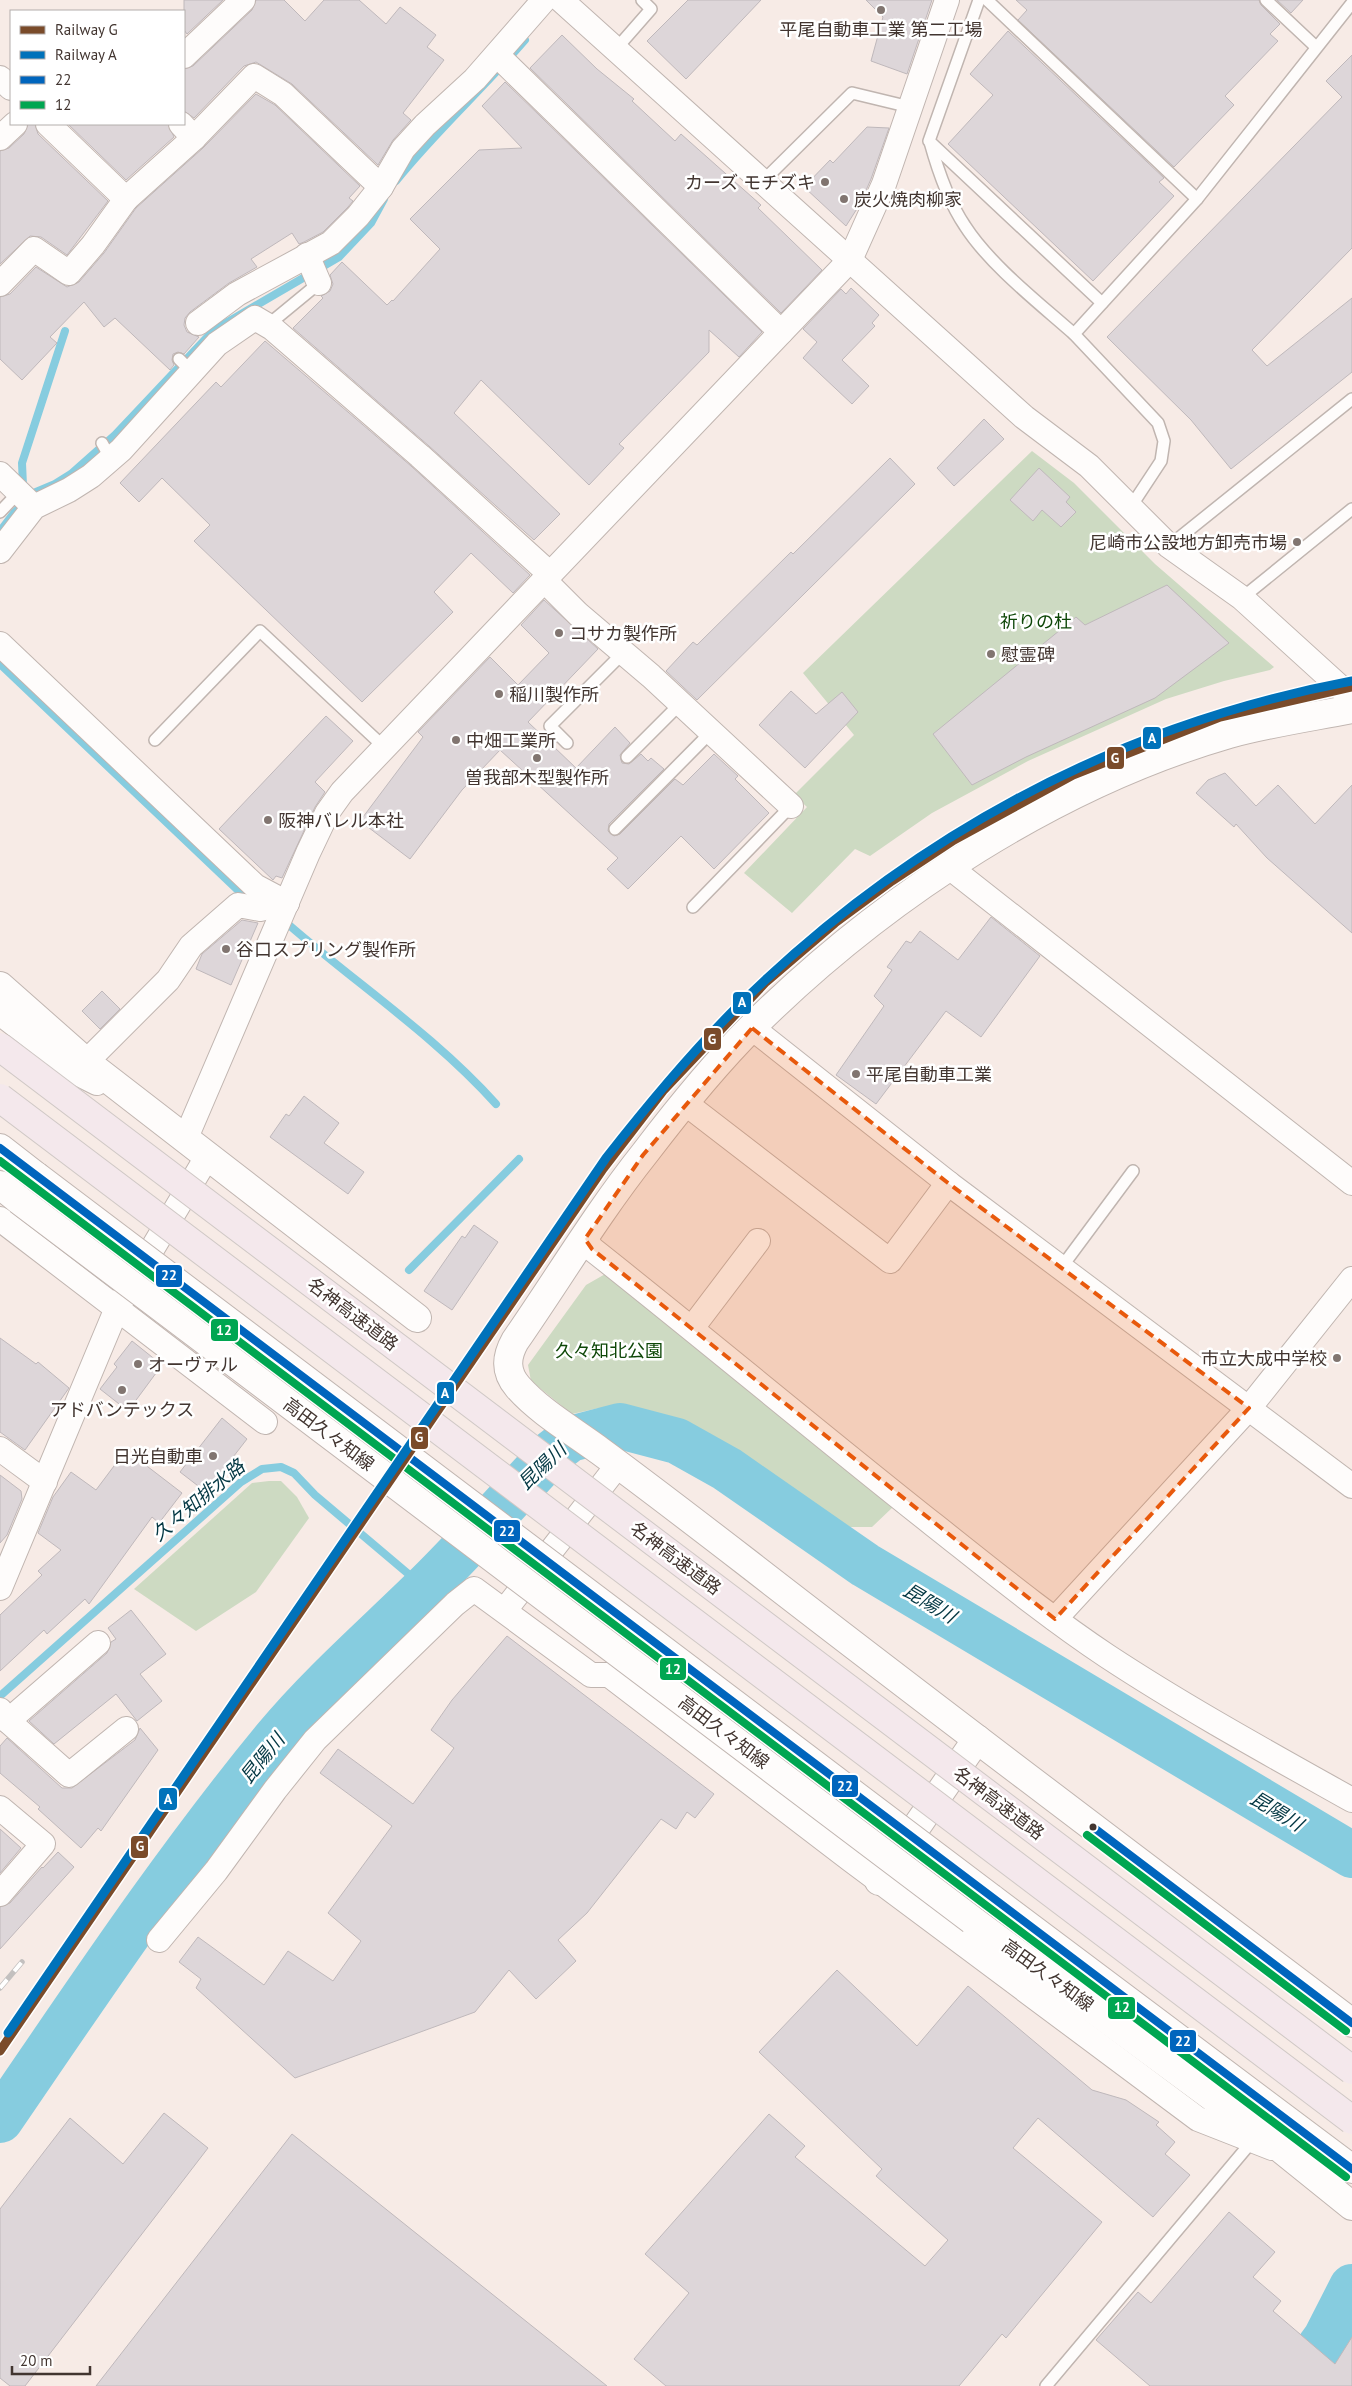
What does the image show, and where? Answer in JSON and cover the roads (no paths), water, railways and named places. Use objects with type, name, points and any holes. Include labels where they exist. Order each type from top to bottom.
[{"type":"highway","name":"名神高速道路","points":[[0,1047],[1352,2070]]},
{"type":"highway","points":[[0,1098],[1352,2120]]},
{"type":"main road","points":[[1352,710],[1230,734],[1140,766],[1042,811],[948,866],[866,926],[818,966],[752,1028],[685,1103],[643,1155],[585,1239],[509,1352],[508,1364],[509,1375],[516,1385],[565,1425],[1352,2023]]},
{"type":"main road","points":[[0,986],[86,1062],[417,1318]]},
{"type":"main road","name":"高田久々知線","points":[[0,1148],[1352,2169]]},
{"type":"main road","name":"高田久々知線","points":[[10,1192],[1257,2136],[1288,2154],[1352,2206]]},
{"type":"main road","points":[[880,1881],[977,1739]]},
{"type":"street","points":[[185,55],[243,0]]},
{"type":"street","points":[[198,324],[237,294],[331,243],[358,216],[381,187],[403,149],[425,125],[463,92],[504,62],[544,0]]},
{"type":"street","points":[[561,0],[1024,417],[1089,466],[1169,546],[1242,598],[1352,698]]},
{"type":"street","points":[[186,1140],[327,813],[342,792],[850,260],[884,184],[946,0]]},
{"type":"street","points":[[504,62],[781,332]]},
{"type":"street","points":[[0,284],[34,249],[69,274],[93,245],[126,199],[187,131],[254,76],[283,94],[381,187]]},
{"type":"street","points":[[0,78],[10,87]]},
{"type":"street","points":[[0,138],[14,125]]},
{"type":"street","points":[[49,125],[126,199]]},
{"type":"street","points":[[307,256],[319,283]]},
{"type":"street","points":[[237,294],[260,322],[420,456],[547,577],[578,614],[624,652],[791,806]]},
{"type":"street","points":[[26,498],[69,490],[91,476],[106,451],[186,365],[217,344],[260,322]]},
{"type":"street","points":[[0,474],[26,498]]},
{"type":"street","points":[[0,551],[26,498]]},
{"type":"street","points":[[0,644],[255,886],[287,903]]},
{"type":"street","points":[[948,866],[1352,1183]]},
{"type":"street","points":[[86,1062],[168,980],[191,946],[238,906],[260,910],[287,903]]},
{"type":"street","points":[[0,1012],[79,1074],[150,1110]]},
{"type":"street","points":[[752,1028],[948,1183],[1352,1486]]},
{"type":"street","points":[[685,1103],[890,1261],[948,1183]]},
{"type":"street","points":[[0,1588],[117,1308],[207,1157]]},
{"type":"street","points":[[0,1219],[265,1422]]},
{"type":"street","points":[[585,1239],[592,1249],[692,1328],[876,1480],[1056,1620],[1108,1656],[1213,1721],[1352,1800]]},
{"type":"street","points":[[692,1328],[758,1241]]},
{"type":"street","points":[[1056,1620],[1249,1408],[1352,1279]]},
{"type":"street","points":[[0,1449],[45,1482]]},
{"type":"street","points":[[506,1610],[610,1458]]},
{"type":"street","points":[[159,1940],[216,1871],[275,1790],[315,1740],[455,1604],[474,1589],[506,1610],[591,1675],[609,1675],[1198,2119],[1257,2136]]},
{"type":"street","points":[[98,1642],[4,1715],[69,1775],[126,1729]]},
{"type":"street","points":[[0,1808],[43,1844],[0,1894]]},
{"type":"lane","points":[[616,49],[651,9],[642,0]]},
{"type":"lane","points":[[978,0],[929,141],[947,192],[965,227],[987,254],[1074,334],[1158,423],[1164,441],[1161,461],[1130,508]]},
{"type":"lane","points":[[987,0],[1197,199]]},
{"type":"lane","points":[[1266,0],[1316,47]]},
{"type":"lane","points":[[1074,334],[1197,199],[1352,3]]},
{"type":"lane","points":[[763,182],[852,93],[910,107]]},
{"type":"lane","points":[[929,141],[1102,303]]},
{"type":"lane","points":[[260,322],[319,283]]},
{"type":"lane","points":[[1169,546],[1352,399]]},
{"type":"lane","points":[[0,512],[26,498]]},
{"type":"lane","points":[[1242,598],[1352,509]]},
{"type":"lane","points":[[155,740],[260,631],[384,747]]},
{"type":"lane","points":[[568,743],[550,726],[624,652]]},
{"type":"lane","points":[[627,756],[681,704]]},
{"type":"lane","points":[[615,829],[712,732]]},
{"type":"lane","points":[[693,907],[791,806]]},
{"type":"lane","points":[[1061,1268],[1133,1171]]},
{"type":"lane","points":[[1046,2386],[1257,2136]]},
{"type":"waterway","points":[[396,181],[525,40]]},
{"type":"waterway","points":[[1,530],[14,513],[36,492],[55,484],[71,474],[115,435],[214,330],[339,257],[371,223],[384,199]]},
{"type":"waterway","points":[[23,486],[22,463],[65,331]]},
{"type":"waterway","points":[[0,664],[242,894],[250,897]]},
{"type":"waterway","points":[[289,925],[422,1033],[496,1104]]},
{"type":"waterway","points":[[409,1270],[519,1159]]},
{"type":"waterway","name":"昆陽川","points":[[0,2120],[168,1878],[203,1830],[293,1718],[329,1680],[441,1572],[553,1452],[570,1439],[620,1426],[677,1441],[727,1469],[865,1565],[1352,1855]]},
{"type":"waterway","name":"久々知排水路","points":[[0,1696],[241,1482],[262,1469],[281,1467],[294,1473],[315,1495],[425,1588]]},
{"type":"waterway","points":[[1291,2386],[1326,2338],[1352,2287]]},
{"type":"railway","points":[[0,1988],[22,1962]]},
{"type":"rail line","name":"A","points":[[8,2033],[606,1158],[668,1082],[734,1010],[800,949],[870,893],[942,843],[1018,798],[1097,760],[1179,727],[1264,701],[1352,681]]},
{"type":"rail line","name":"G","points":[[0,2051],[603,1169],[663,1091],[766,982],[835,923],[892,881],[954,840],[1073,775],[1220,717],[1352,687]]},
{"type":"place","name":"平尾自動車工業 第二工場","points":[[881,10]]},
{"type":"place","name":"カーズ モチズキ","points":[[825,182]]},
{"type":"place","name":"炭火焼肉柳家","points":[[844,199]]},
{"type":"place","name":"尼崎市公設地方卸売市場","points":[[1297,542]]},
{"type":"place","name":"コサカ製作所","points":[[559,633]]},
{"type":"place","name":"慰霊碑","points":[[991,654]]},
{"type":"place","name":"稲川製作所","points":[[499,694]]},
{"type":"place","name":"中畑工業所","points":[[456,740]]},
{"type":"place","name":"曽我部木型製作所","points":[[537,758]]},
{"type":"place","name":"阪神バレル本社","points":[[268,820]]},
{"type":"place","name":"谷口スプリング製作所","points":[[226,949]]},
{"type":"place","name":"平尾自動車工業","points":[[856,1074]]},
{"type":"place","name":"市立大成中学校","points":[[1337,1358]]},
{"type":"place","name":"オーヴァル","points":[[138,1364]]},
{"type":"place","name":"アドバンテックス","points":[[122,1390]]},
{"type":"place","name":"日光自動車","points":[[213,1456]]},
{"type":"park label","name":"祈りの杜","points":[[1036,621]]},
{"type":"park label","name":"久々知北公園","points":[[609,1350]]}]
